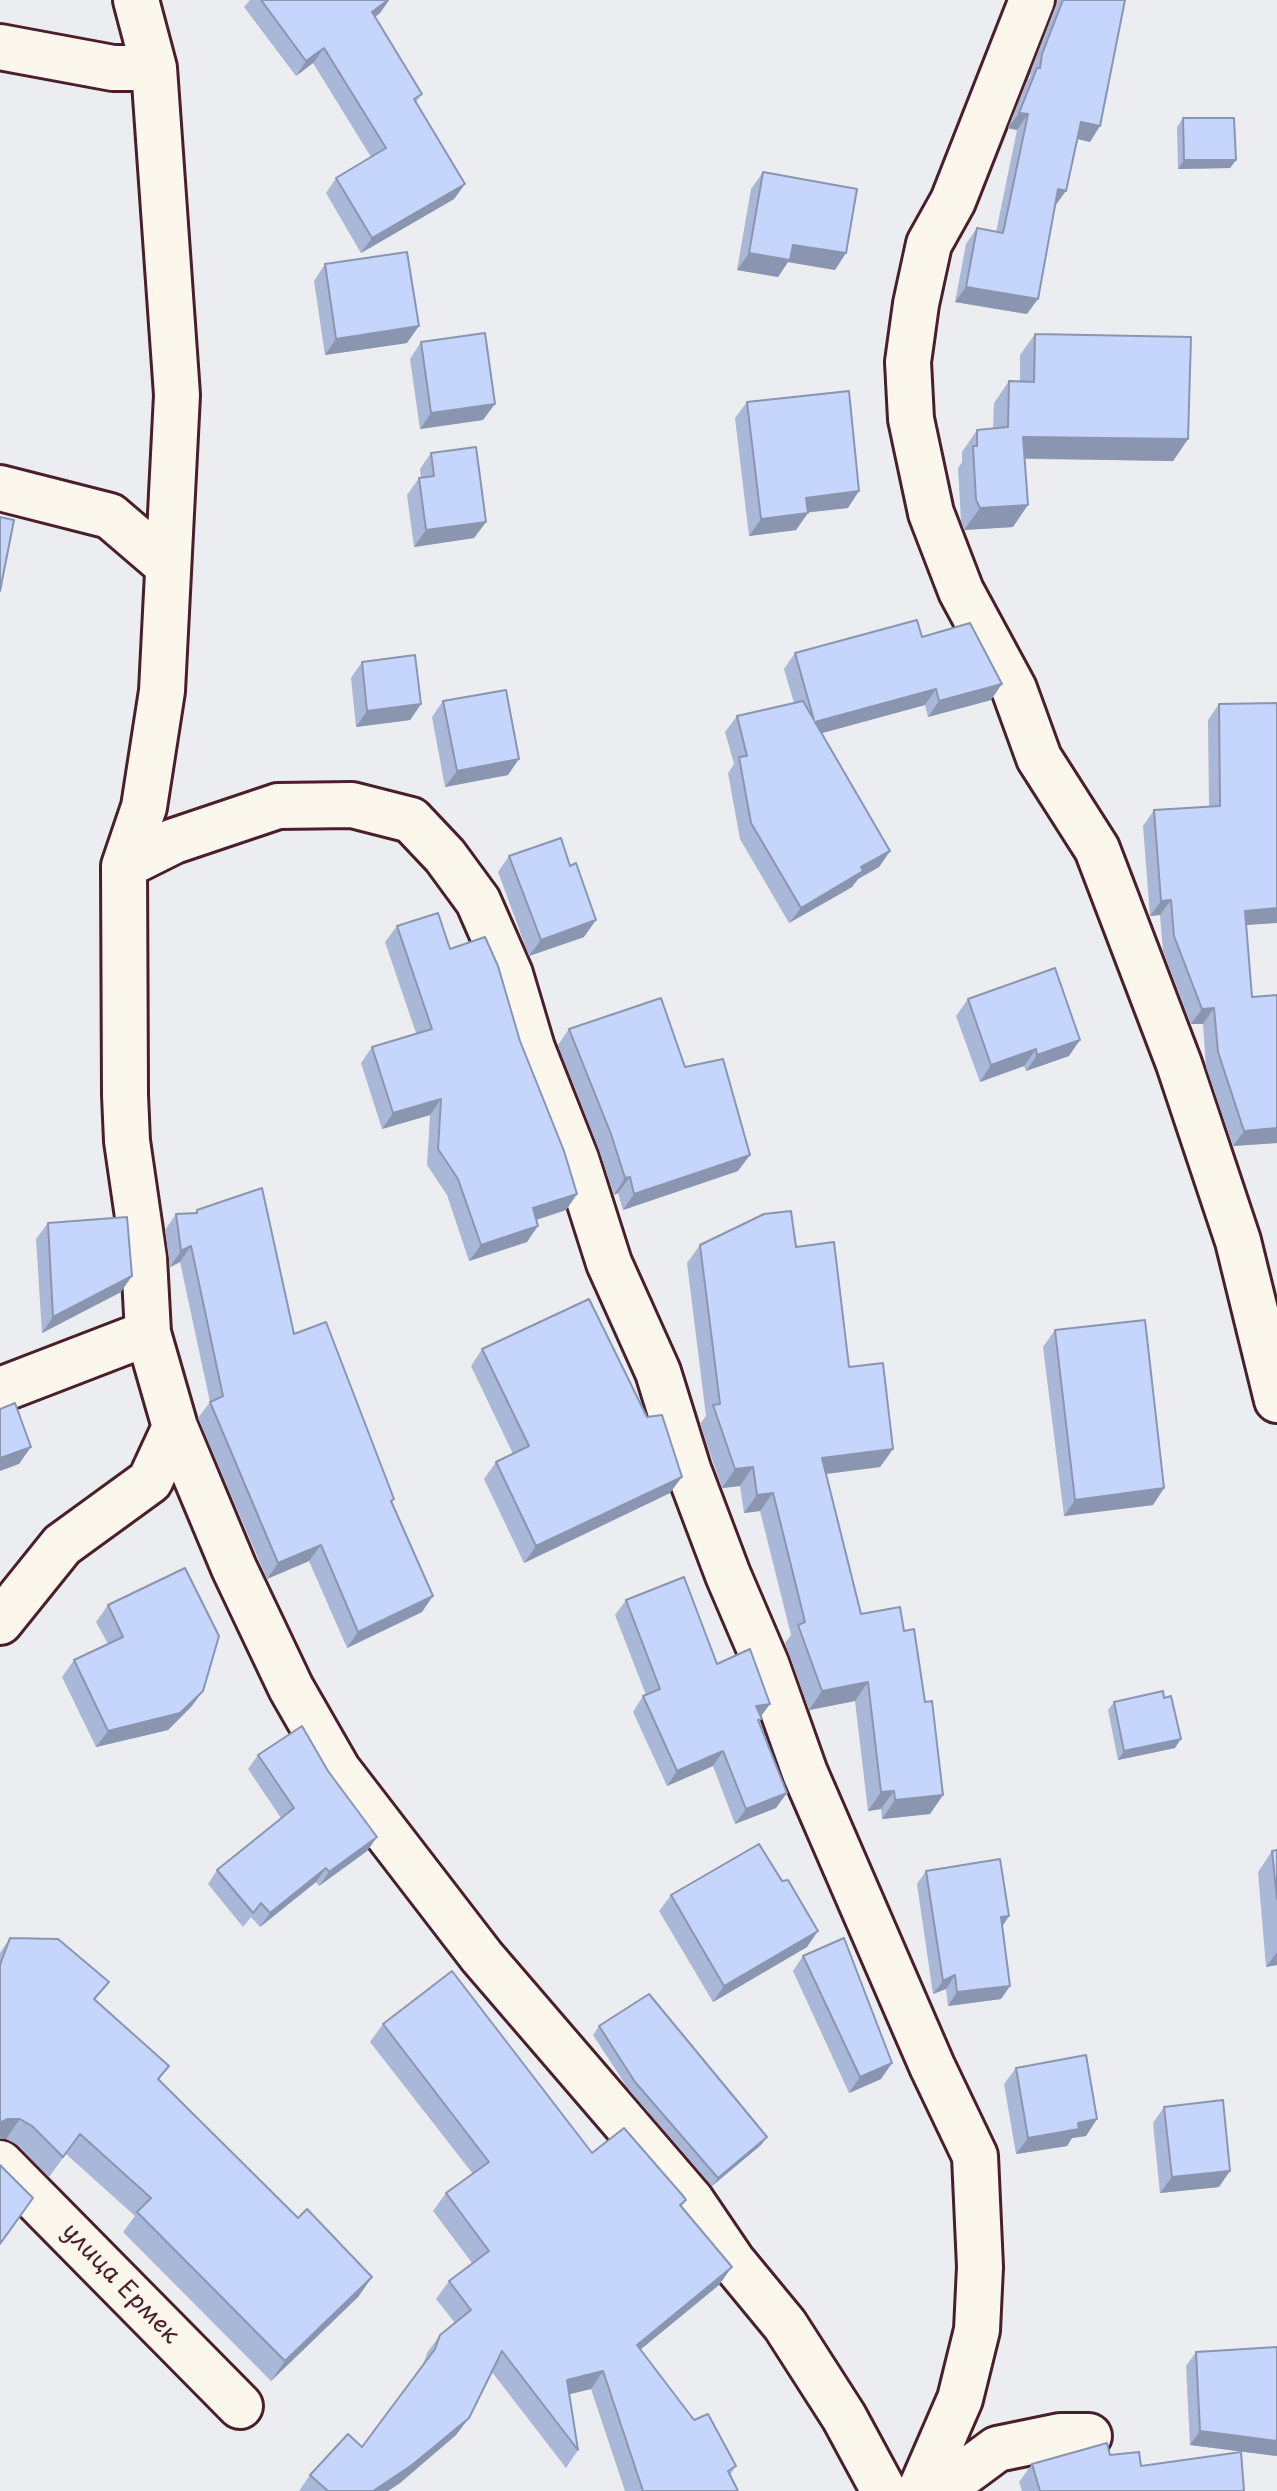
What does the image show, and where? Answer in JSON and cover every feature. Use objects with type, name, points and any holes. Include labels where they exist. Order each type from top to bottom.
[{"type":"street","points":[[136,0],[154,68],[177,395],[166,564],[162,691],[144,807],[124,866],[125,1095],[127,1141],[144,1258],[148,1333],[175,1427],[234,1568],[291,1688],[338,1770],[482,1957],[691,2200],[733,2262],[785,2325],[844,2417],[884,2491]]},
{"type":"street","points":[[1032,0],[953,201],[929,244],[908,362],[911,419],[931,513],[961,591],[1014,689],[1039,758],[1097,849],[1179,1064],[1238,1241],[1277,1400]]},
{"type":"street","points":[[0,47],[113,68],[154,68]]},
{"type":"street","points":[[0,488],[110,516],[166,564]]},
{"type":"street","points":[[124,866],[174,841],[278,806],[352,805],[411,820],[445,856],[478,901],[510,974],[532,1048],[576,1159],[609,1263],[658,1372],[693,1483],[767,1666],[805,1773],[926,2052],[975,2156],[980,2267],[977,2330],[960,2399],[920,2491]]},
{"type":"street","points":[[0,1390],[148,1333]]},
{"type":"street","points":[[0,1622],[62,1545],[150,1481],[175,1427]]},
{"type":"street","name":"улица Ермек","points":[[0,2163],[240,2406]]},
{"type":"street","points":[[950,2491],[951,2483],[997,2449],[1060,2436],[1089,2436]]},
{"type":"building","points":[[261,0],[388,0],[372,12],[422,94],[414,99],[465,184],[372,238],[336,178],[386,148],[324,48],[306,61]]},
{"type":"building","points":[[1063,0],[1125,0],[1100,126],[1081,122],[1066,191],[1058,189],[1038,299],[966,287],[977,228],[1003,233],[1028,114],[1019,113],[1037,68],[1040,68],[1042,54]]},
{"type":"building","points":[[1183,118],[1234,118],[1236,160],[1184,160]]},
{"type":"building","points":[[763,172],[857,189],[846,253],[793,245],[790,260],[749,253]]},
{"type":"building","points":[[407,252],[419,326],[336,339],[325,264]]},
{"type":"building","points":[[485,333],[495,404],[431,413],[421,342]]},
{"type":"building","points":[[1035,334],[1191,337],[1188,439],[1023,437],[1028,505],[980,508],[976,500],[973,446],[977,446],[977,430],[1008,427],[1009,381],[1034,382]]},
{"type":"building","points":[[849,391],[859,491],[806,498],[808,513],[761,519],[747,402]]},
{"type":"building","points":[[476,447],[486,522],[426,530],[419,478],[434,476],[431,453]]},
{"type":"building","points":[[0,517],[14,520],[0,591]]},
{"type":"building","points":[[917,620],[922,637],[970,623],[1002,684],[939,701],[936,689],[815,722],[890,851],[801,908],[751,823],[739,757],[747,756],[737,716],[803,701],[814,720],[795,653]]},
{"type":"building","points":[[415,655],[421,704],[367,711],[362,662]]},
{"type":"building","points":[[506,690],[519,759],[457,771],[443,701]]},
{"type":"building","points":[[1277,703],[1277,908],[1245,911],[1252,997],[1277,995],[1277,1128],[1244,1131],[1218,1052],[1214,1008],[1202,1009],[1174,936],[1171,900],[1161,901],[1154,810],[1220,806],[1219,704]]},
{"type":"building","points":[[561,838],[570,866],[576,863],[596,920],[541,940],[509,856]]},
{"type":"building","points":[[438,913],[450,949],[485,937],[498,966],[520,1041],[564,1151],[577,1194],[533,1208],[538,1226],[481,1245],[458,1179],[438,1149],[441,1099],[393,1113],[372,1047],[432,1029],[397,926]]},
{"type":"building","points":[[1055,968],[1080,1040],[1037,1055],[1036,1049],[991,1065],[968,999]]},
{"type":"building","points":[[661,998],[685,1067],[723,1059],[750,1155],[634,1194],[630,1177],[625,1178],[569,1029]]},
{"type":"building","points":[[262,1188],[294,1334],[326,1322],[394,1499],[391,1501],[433,1596],[358,1632],[321,1545],[278,1563],[210,1402],[223,1396],[191,1246],[181,1251],[176,1214],[197,1213],[197,1210]]},
{"type":"building","points":[[791,1211],[796,1247],[834,1242],[849,1367],[883,1363],[893,1449],[822,1458],[861,1614],[900,1607],[904,1631],[914,1629],[925,1702],[932,1701],[943,1795],[895,1800],[894,1791],[881,1792],[868,1682],[822,1691],[798,1625],[805,1622],[773,1493],[757,1495],[753,1467],[735,1469],[713,1405],[720,1404],[700,1245],[764,1214]]},
{"type":"building","points":[[127,1217],[132,1276],[53,1317],[48,1223]]},
{"type":"building","points":[[589,1299],[647,1417],[662,1415],[682,1477],[536,1546],[496,1462],[529,1446],[482,1349]]},
{"type":"building","points":[[1145,1320],[1164,1488],[1075,1500],[1055,1330]]},
{"type":"building","points":[[15,1403],[31,1447],[0,1458],[0,1409]]},
{"type":"building","points":[[185,1568],[219,1636],[203,1691],[180,1713],[108,1731],[74,1660],[123,1637],[108,1605]]},
{"type":"building","points":[[684,1577],[717,1664],[750,1649],[770,1704],[756,1706],[762,1719],[758,1720],[787,1793],[746,1809],[723,1751],[677,1771],[643,1696],[660,1689],[626,1600]]},
{"type":"building","points":[[1163,1691],[1164,1698],[1171,1696],[1181,1739],[1124,1751],[1114,1702]]},
{"type":"building","points":[[302,1726],[328,1771],[377,1837],[329,1872],[326,1868],[270,1913],[261,1903],[253,1913],[217,1870],[294,1808],[258,1755]]},
{"type":"building","points":[[759,1844],[782,1881],[788,1880],[818,1931],[724,1986],[671,1895]]},
{"type":"building","points":[[1277,1850],[1277,1899],[1272,1851]]},
{"type":"building","points":[[1000,1859],[1009,1916],[1001,1917],[1010,1986],[957,1992],[955,1975],[943,1981],[926,1871]]},
{"type":"building","points":[[10,1938],[58,1939],[109,1982],[94,1999],[169,2066],[158,2079],[298,2218],[307,2209],[372,2277],[285,2361],[137,2212],[151,2198],[80,2134],[63,2157],[32,2126],[20,2119],[7,2119],[0,2123],[0,1965]]},
{"type":"building","points":[[844,1938],[892,2063],[860,2077],[803,1956]]},
{"type":"building","points":[[452,1971],[592,2153],[624,2128],[684,2197],[686,2200],[680,2205],[732,2267],[637,2345],[694,2420],[708,2414],[736,2466],[728,2471],[738,2491],[643,2491],[603,2371],[567,2380],[578,2450],[502,2351],[469,2418],[412,2465],[373,2491],[328,2491],[310,2475],[348,2434],[362,2447],[435,2349],[440,2335],[471,2310],[449,2281],[489,2251],[446,2193],[489,2162],[383,2024]]},
{"type":"building","points":[[649,1994],[767,2137],[718,2178],[635,2082],[599,2026]]},
{"type":"building","points":[[1086,2055],[1097,2119],[1078,2123],[1079,2129],[1028,2138],[1016,2068]]},
{"type":"building","points":[[1223,2100],[1230,2171],[1172,2177],[1164,2107]]},
{"type":"building","points":[[0,2165],[33,2198],[0,2244]]},
{"type":"building","points":[[1277,2347],[1277,2441],[1200,2431],[1196,2352]]},
{"type":"building","points":[[1107,2443],[1110,2455],[1139,2452],[1141,2466],[1241,2452],[1244,2491],[1040,2491],[1032,2464]]}]
